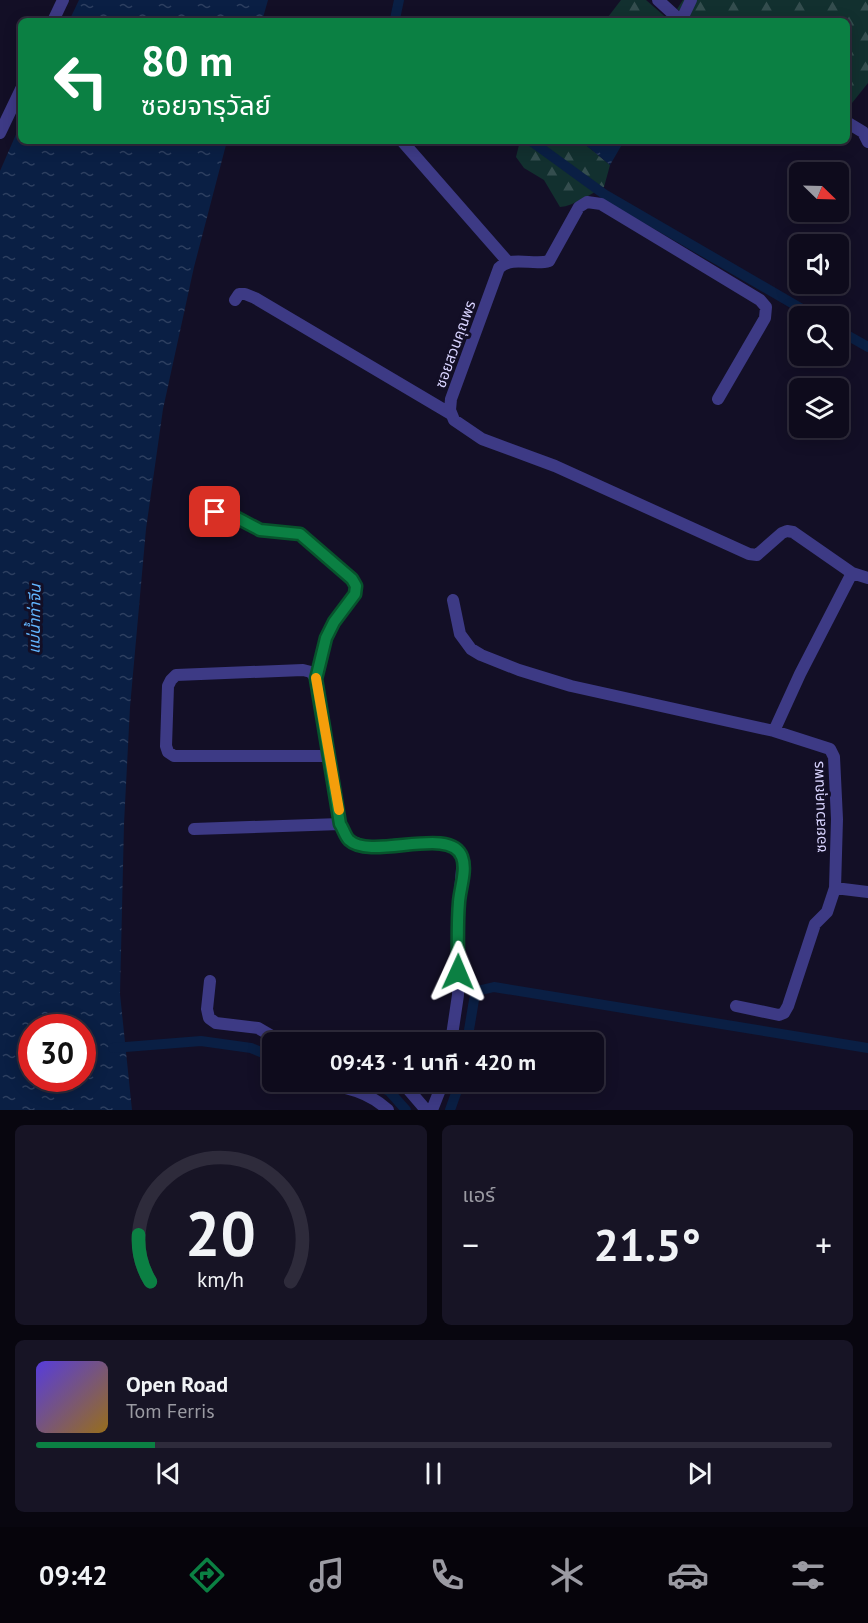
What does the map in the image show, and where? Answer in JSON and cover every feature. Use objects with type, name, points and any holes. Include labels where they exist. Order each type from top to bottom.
[{"type":"street","points":[[54,18],[63,0]]},
{"type":"street","points":[[658,0],[678,18]]},
{"type":"street","points":[[682,18],[691,0]]},
{"type":"street","points":[[0,133],[18,95]]},
{"type":"street","points":[[850,124],[862,132],[868,142]]},
{"type":"street","points":[[405,144],[508,262],[541,264],[549,261],[579,207],[587,202],[601,204],[760,300],[766,307],[765,318],[718,399]]},
{"type":"street","name":"ซอยสวนคุณพร","points":[[451,414],[451,399],[499,268],[508,262]]},
{"type":"street","points":[[236,300],[239,294],[255,298],[451,414],[454,420],[482,439],[555,466],[749,554],[757,555],[782,533],[793,532],[852,573],[868,578]]},
{"type":"street","points":[[215,512],[226,512],[260,530],[300,534],[352,579],[356,586],[355,594],[334,622],[326,638],[316,679],[340,824],[349,840],[366,847],[448,844],[458,849],[463,858],[459,903],[458,995],[453,1032]]},
{"type":"street","points":[[774,731],[800,674],[852,573]]},
{"type":"street","name":"ซอยสวนคุณพร","points":[[453,600],[460,634],[471,649],[481,656],[572,686],[774,731],[824,745],[830,749],[834,757],[837,819],[835,888],[827,912],[815,924],[788,1006],[783,1013],[779,1015],[736,1006]]},
{"type":"street","points":[[316,679],[311,672],[303,670],[176,675],[168,686],[166,746],[168,752],[174,756],[329,756]]},
{"type":"street","points":[[194,829],[340,824]]},
{"type":"street","points":[[835,888],[868,892]]},
{"type":"street","points":[[210,981],[207,1009],[209,1018],[216,1023],[258,1029],[264,1032]]},
{"type":"street","points":[[361,1092],[369,1095],[388,1110]]},
{"type":"street","points":[[411,1092],[426,1110]]},
{"type":"street","points":[[432,1110],[439,1092]]},
{"type":"green space","points":[[621,0],[646,0],[667,18],[607,18]]},
{"type":"green space","points":[[683,0],[868,0],[868,83],[850,106],[850,18],[690,18],[677,9]]},
{"type":"green space","points":[[519,144],[585,144],[610,165],[604,187],[576,202],[560,207],[544,180],[524,168],[516,157]]},
{"type":"water","points":[[79,0],[268,0],[263,18],[70,18]]},
{"type":"water","name":"แม่น้ำท่าจีน","points":[[18,130],[18,144],[226,144],[194,267],[163,409],[146,529],[130,707],[124,824],[120,994],[132,1110],[0,1110],[0,171]]},
{"type":"water","points":[[585,144],[622,144],[610,165]]},
{"type":"waterway","points":[[395,18],[399,0]]},
{"type":"waterway","points":[[535,144],[604,194],[797,306]]},
{"type":"waterway","points":[[849,336],[868,347]]},
{"type":"waterway","points":[[469,1032],[477,991],[494,987],[868,1048]]},
{"type":"waterway","points":[[113,1048],[201,1041],[251,1048],[262,1052]]},
{"type":"waterway","points":[[390,1092],[406,1110]]},
{"type":"waterway","points":[[450,1110],[456,1092]]},
{"type":"slow traffic","points":[[316,678],[339,810]]},
{"type":"route","points":[[215,512],[226,512],[260,530],[300,534],[352,579],[356,586],[355,594],[334,622],[326,638],[316,679],[340,824],[349,840],[366,847],[448,844],[458,849],[463,858],[463,868],[459,903],[458,972]]}]
